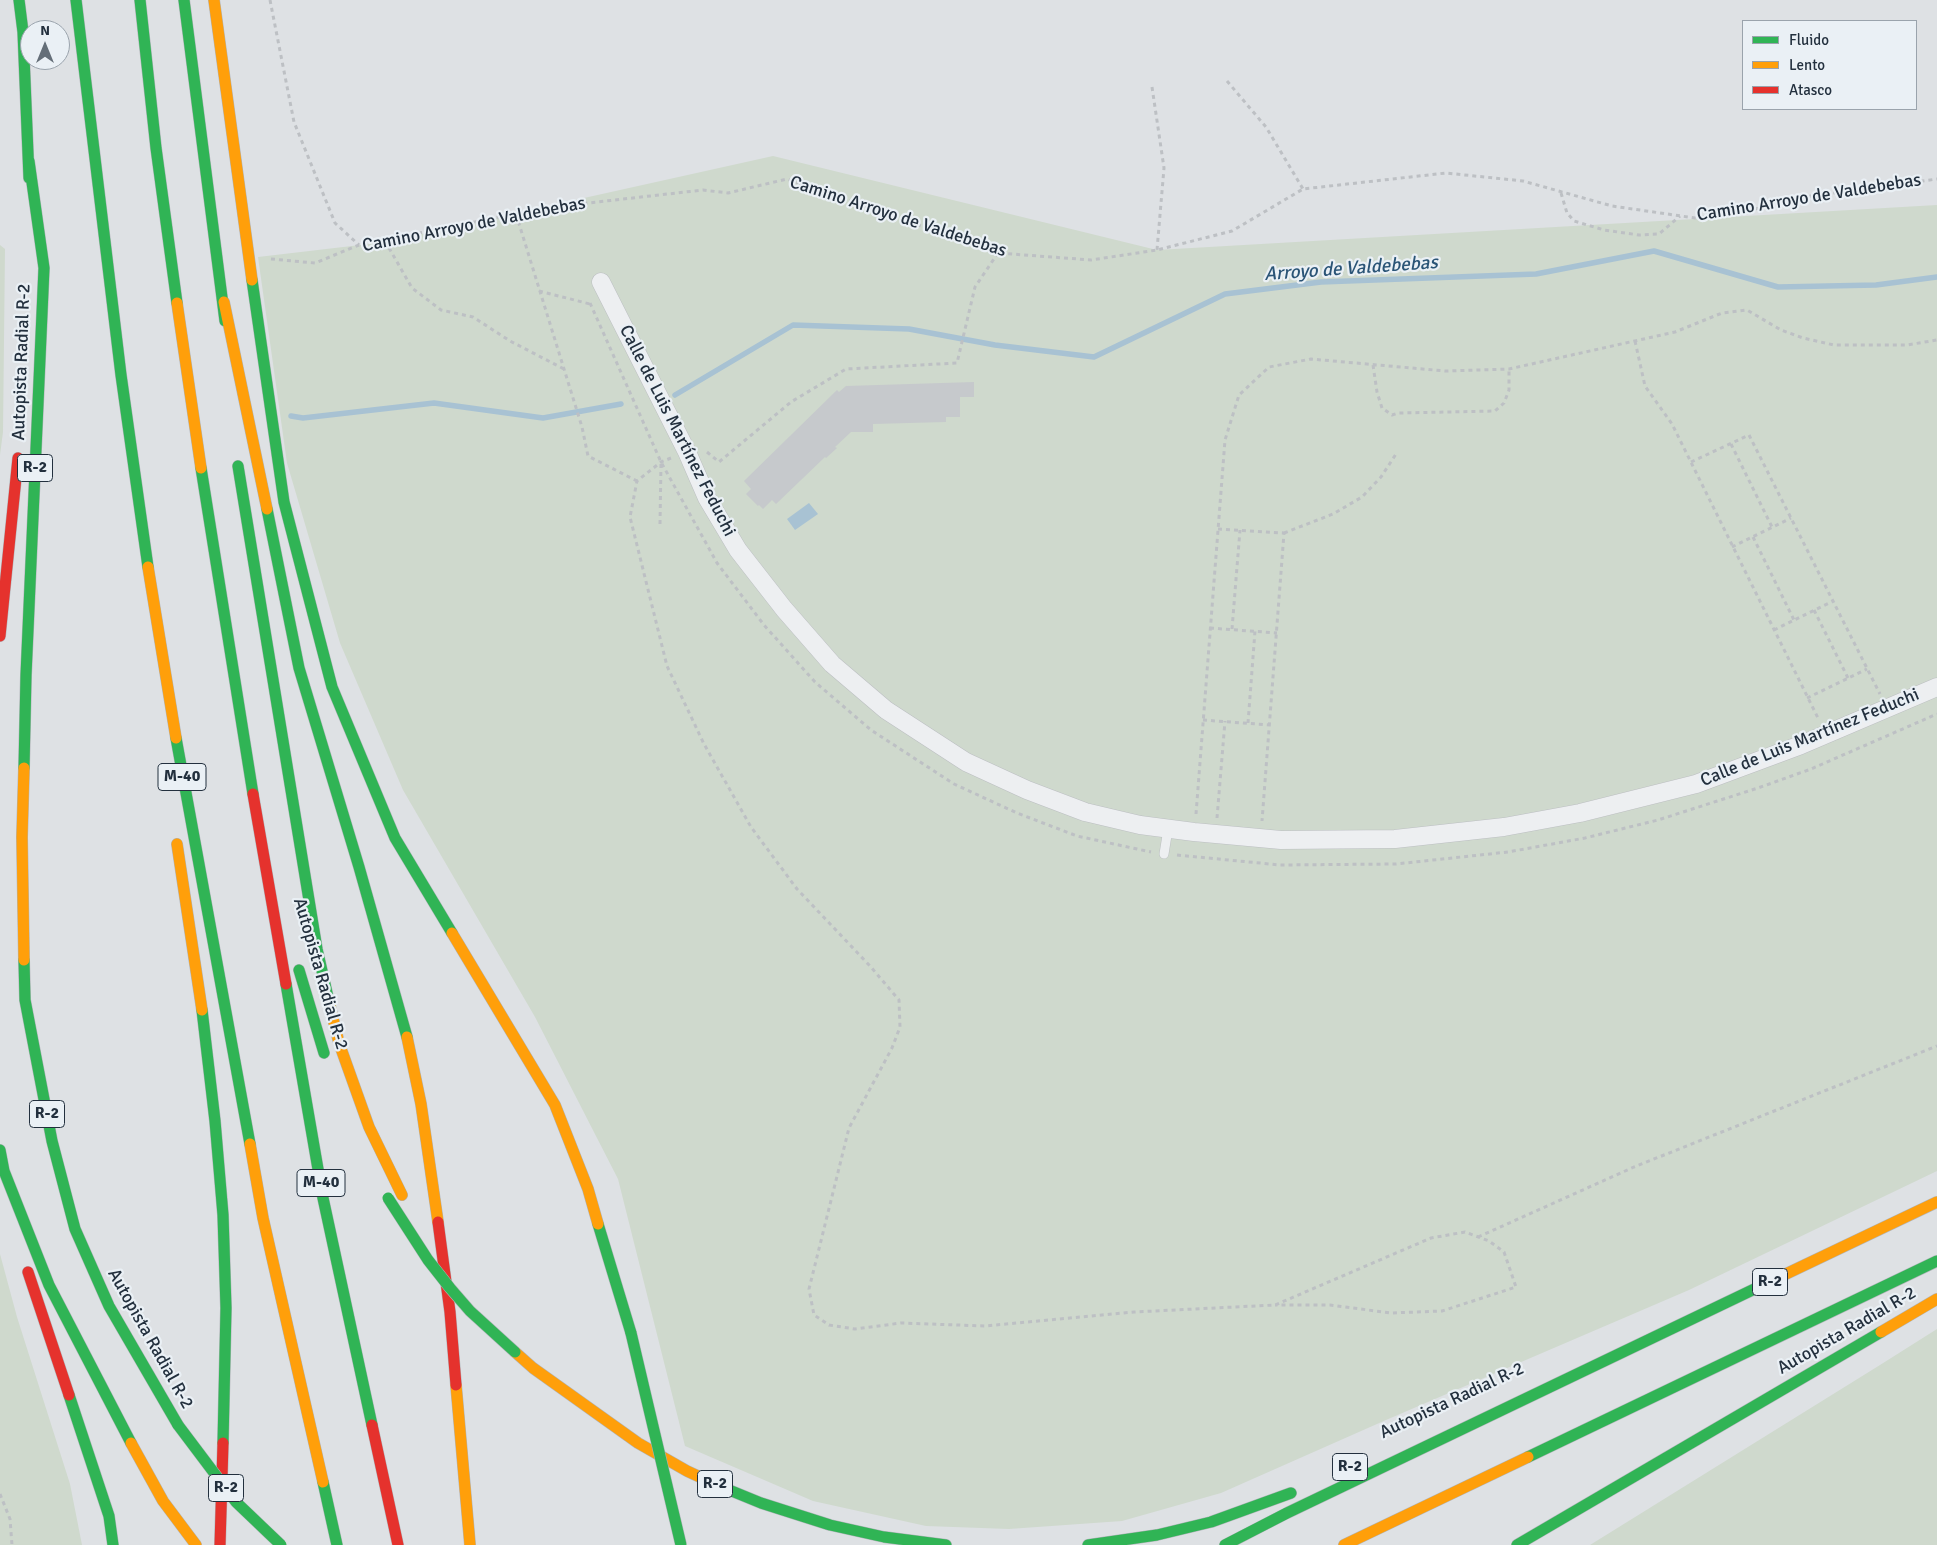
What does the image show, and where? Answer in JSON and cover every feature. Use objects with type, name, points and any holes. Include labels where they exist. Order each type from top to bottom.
[{"type":"highway","points":[[19,0],[23,32],[29,161],[28,230]]},
{"type":"highway","name":"M-40","points":[[76,0],[121,375],[185,796],[211,927],[262,1218],[337,1545]]},
{"type":"highway","name":"M-40","points":[[140,0],[156,148],[198,452],[257,819],[323,1198],[398,1545]]},
{"type":"highway","points":[[184,0],[224,302],[232,399]]},
{"type":"highway","points":[[214,0],[236,172],[284,502],[332,688],[395,838],[555,1105],[588,1190],[631,1333],[681,1545]]},
{"type":"highway","name":"Autopista Radial R-2","points":[[29,161],[44,268],[26,684],[22,837],[25,1000],[52,1141],[75,1229],[109,1306],[178,1425],[236,1502],[282,1545]]},
{"type":"highway","points":[[224,302],[256,467],[299,668],[356,857],[401,1016],[421,1104],[450,1312],[470,1545]]},
{"type":"highway","points":[[0,636],[20,448]]},
{"type":"highway","points":[[237,457],[317,949],[339,1043],[369,1127],[404,1199]]},
{"type":"highway","points":[[185,796],[176,842],[206,1037],[223,1215],[226,1308],[220,1545]]},
{"type":"highway","name":"Autopista Radial R-2","points":[[257,819],[290,940]]},
{"type":"highway","name":"Autopista Radial R-2","points":[[296,958],[327,1061]]},
{"type":"highway","points":[[0,1150],[21,1246]]},
{"type":"highway","points":[[4,1171],[49,1285],[108,1401],[163,1501],[193,1541]]},
{"type":"highway","name":"R-2","points":[[386,1194],[428,1260],[470,1311],[533,1368],[567,1395],[621,1432],[687,1471],[761,1503],[830,1525],[884,1537],[946,1545]]},
{"type":"highway","name":"Autopista Radial R-2","points":[[1225,1545],[1287,1513],[1602,1361],[1937,1202]]},
{"type":"highway","points":[[415,1218],[447,1267],[471,1297],[510,1338],[515,1352]]},
{"type":"highway","points":[[1344,1545],[1937,1261]]},
{"type":"highway","points":[[25,1264],[109,1516],[113,1545]]},
{"type":"highway","name":"Autopista Radial R-2","points":[[1517,1545],[1937,1299]]},
{"type":"highway","name":"Autopista Radial R-2","points":[[1524,1386],[1578,1362],[1602,1361]]},
{"type":"highway","points":[[1088,1545],[1157,1535],[1211,1522],[1267,1503],[1300,1489]]},
{"type":"street","name":"Calle de Luis Martínez Feduchi","points":[[601,282],[687,452],[708,498],[738,550],[778,602],[832,664],[886,710],[966,762],[1027,790],[1084,812],[1140,825],[1168,829],[1281,840],[1395,839],[1504,827],[1580,813],[1696,784],[1728,774],[1826,735],[1937,687]]},
{"type":"lane","points":[[1164,854],[1168,829]]},
{"type":"path","points":[[270,0],[294,122],[335,223],[359,245]]},
{"type":"path","points":[[1226,81],[1266,126],[1303,190]]},
{"type":"path","points":[[1152,87],[1164,168],[1157,250]]},
{"type":"path","name":"Camino Arroyo de Valdebebas","points":[[268,258],[315,263],[359,245],[544,208],[704,190],[728,193],[786,179],[998,253],[1091,260],[1157,250],[1232,231],[1303,190],[1446,173],[1523,181],[1612,206],[1695,218],[1747,211],[1804,198],[1937,179]]},
{"type":"path","name":"Camino Arroyo de Valdebebas","points":[[1561,192],[1567,213],[1574,221],[1604,230],[1639,235],[1659,234],[1681,216]]},
{"type":"path","points":[[516,214],[582,427],[588,456],[637,482]]},
{"type":"path","points":[[385,241],[412,288],[441,310],[473,317],[510,341],[564,369]]},
{"type":"path","points":[[998,253],[975,287],[957,363],[846,369],[791,402],[719,462],[700,446],[661,462],[637,482],[630,517],[667,666],[704,744],[751,827],[797,888],[899,1000],[900,1027],[892,1048],[849,1128],[809,1289],[814,1315],[829,1325],[855,1329],[901,1323],[985,1326],[1134,1312],[1275,1306],[1330,1306],[1391,1314],[1442,1311],[1516,1287],[1504,1252],[1489,1241],[1465,1232],[1431,1238],[1275,1306]]},
{"type":"path","points":[[539,291],[590,304]]},
{"type":"path","points":[[1194,832],[1225,440],[1239,395],[1269,367],[1312,359],[1445,371],[1509,369],[1675,332],[1722,313],[1746,310],[1788,333],[1834,345],[1907,346],[1937,340]]},
{"type":"path","points":[[1635,341],[1645,386],[1672,424],[1826,735]]},
{"type":"path","points":[[1373,365],[1377,392],[1382,408],[1392,416],[1398,413],[1495,411],[1504,403],[1510,390],[1509,369]]},
{"type":"path","points":[[1691,462],[1749,435],[1886,708]]},
{"type":"path","points":[[1731,444],[1772,527]]},
{"type":"path","points":[[1218,529],[1284,533],[1333,514],[1362,497],[1381,477],[1396,454]]},
{"type":"path","points":[[660,524],[661,462]]},
{"type":"path","points":[[1732,548],[1791,518]]},
{"type":"path","points":[[1232,630],[1240,530]]},
{"type":"path","points":[[1261,839],[1284,533]]},
{"type":"path","points":[[1753,537],[1794,620]]},
{"type":"path","points":[[1774,630],[1833,601]]},
{"type":"path","points":[[1814,610],[1848,678]]},
{"type":"path","points":[[1210,628],[1277,633]]},
{"type":"path","points":[[1248,723],[1255,631]]},
{"type":"path","points":[[1808,698],[1867,669]]},
{"type":"path","points":[[1203,720],[1270,725]]},
{"type":"path","points":[[1216,834],[1225,721]]},
{"type":"path","points":[[1478,1237],[1634,1167],[1937,1046]]},
{"type":"path","points":[[0,1494],[10,1520],[12,1545]]},
{"type":"shaded area","points":[[773,156],[1157,250],[1937,205],[1937,1171],[1689,1290],[1221,1493],[1122,1521],[1009,1529],[926,1526],[813,1501],[685,1446],[618,1179],[535,1017],[403,790],[340,643],[287,463],[258,257],[386,242]]},
{"type":"shaded area","points":[[0,245],[5,249],[3,432],[0,455]]},
{"type":"shaded area","points":[[0,1254],[17,1317],[70,1484],[82,1545],[0,1545]]},
{"type":"shaded area","points":[[1937,1329],[1937,1545],[1590,1545],[1880,1365]]},
{"type":"water","points":[[809,503],[818,514],[795,530],[787,519]]},
{"type":"building","points":[[974,382],[974,397],[960,397],[960,417],[946,417],[946,422],[873,424],[873,432],[851,432],[835,447],[837,448],[776,504],[772,500],[763,509],[746,494],[751,489],[744,481],[837,390],[839,392],[846,386]]},
{"type":"waterway","name":"Arroyo de Valdebebas","points":[[675,395],[793,325],[909,329],[995,345],[1094,357],[1225,294],[1321,282],[1536,274],[1654,251],[1778,287],[1876,285],[1937,277]]},
{"type":"waterway","name":"Arroyo de Valdebebas","points":[[291,416],[303,418],[434,403],[543,418],[621,404]]},
{"type":"traffic: fast","points":[[19,0],[23,32],[29,178]]},
{"type":"traffic: fast","points":[[76,0],[121,375],[148,567]]},
{"type":"traffic: fast","points":[[140,0],[156,148],[177,303]]},
{"type":"traffic: fast","points":[[184,0],[225,321]]},
{"type":"traffic: fast","points":[[24,768],[26,675],[44,268],[29,161]]},
{"type":"traffic: fast","points":[[252,280],[284,502],[332,687],[395,838],[452,933]]},
{"type":"traffic: fast","points":[[238,466],[317,949],[330,1006]]},
{"type":"traffic: fast","points":[[201,468],[253,794]]},
{"type":"traffic: fast","points":[[267,509],[299,668],[359,867],[407,1037]]},
{"type":"traffic: fast","points":[[176,738],[250,1144]]},
{"type":"traffic: fast","points":[[24,960],[25,1000],[52,1141],[75,1229],[109,1306],[178,1425]]},
{"type":"traffic: fast","points":[[299,970],[324,1053]]},
{"type":"traffic: fast","points":[[286,984],[323,1198],[372,1425]]},
{"type":"traffic: fast","points":[[202,1010],[215,1121],[223,1215],[226,1308],[223,1443]]},
{"type":"traffic: fast","points":[[0,1150],[4,1171],[49,1285],[131,1443]]},
{"type":"traffic: fast","points":[[388,1198],[428,1260],[450,1288],[470,1311],[515,1352]]},
{"type":"traffic: fast","points":[[598,1224],[631,1333]]},
{"type":"traffic: fast","points":[[1528,1457],[1937,1261]]},
{"type":"traffic: fast","points":[[1225,1545],[1287,1513],[1767,1283]]},
{"type":"traffic: fast","points":[[1517,1545],[1881,1332]]},
{"type":"traffic: fast","points":[[631,1333],[681,1545]]},
{"type":"traffic: fast","points":[[69,1395],[109,1516],[113,1545]]},
{"type":"traffic: fast","points":[[178,1425],[236,1502],[281,1545]]},
{"type":"traffic: fast","points":[[323,1482],[337,1545]]},
{"type":"traffic: fast","points":[[717,1485],[761,1503],[830,1525],[884,1537],[946,1545]]},
{"type":"traffic: fast","points":[[1088,1545],[1157,1535],[1211,1522],[1291,1493]]},
{"type":"traffic: slow","points":[[214,0],[252,280]]},
{"type":"traffic: slow","points":[[224,302],[267,509]]},
{"type":"traffic: slow","points":[[177,303],[201,468]]},
{"type":"traffic: slow","points":[[148,567],[176,738]]},
{"type":"traffic: slow","points":[[24,768],[22,837],[24,960]]},
{"type":"traffic: slow","points":[[177,844],[202,1010]]},
{"type":"traffic: slow","points":[[452,933],[555,1105],[588,1189],[598,1224]]},
{"type":"traffic: slow","points":[[330,1006],[339,1043],[369,1127],[402,1195]]},
{"type":"traffic: slow","points":[[407,1037],[421,1104],[438,1222]]},
{"type":"traffic: slow","points":[[250,1144],[263,1218],[323,1482]]},
{"type":"traffic: slow","points":[[1767,1283],[1937,1202]]},
{"type":"traffic: slow","points":[[1881,1332],[1937,1299]]},
{"type":"traffic: slow","points":[[515,1352],[533,1368],[638,1443],[687,1471],[717,1485]]},
{"type":"traffic: slow","points":[[456,1385],[470,1545]]},
{"type":"traffic: slow","points":[[131,1443],[163,1501],[196,1545]]},
{"type":"traffic: slow","points":[[1344,1545],[1528,1457]]},
{"type":"traffic: jam","points":[[0,636],[18,458]]},
{"type":"traffic: jam","points":[[253,794],[286,984]]},
{"type":"traffic: jam","points":[[438,1222],[450,1312],[456,1385]]},
{"type":"traffic: jam","points":[[28,1272],[69,1395]]},
{"type":"traffic: jam","points":[[372,1425],[398,1545]]},
{"type":"traffic: jam","points":[[220,1545],[223,1443]]}]
